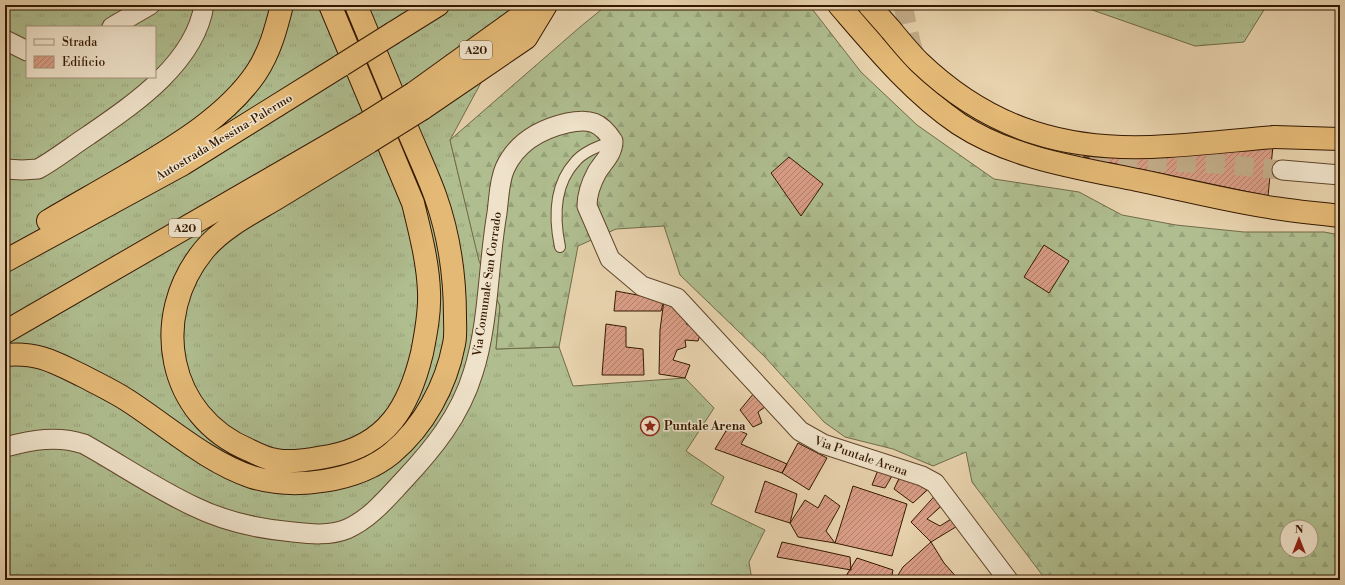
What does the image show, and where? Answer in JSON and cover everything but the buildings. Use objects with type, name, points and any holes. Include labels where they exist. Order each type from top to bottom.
[{"type":"highway","points":[[5,246],[173,148],[200,129],[242,89],[256,73],[270,48],[282,5]]},
{"type":"highway","points":[[330,5],[413,202],[420,233],[429,292],[427,324],[413,386],[404,407],[390,424],[370,442],[352,452],[304,460],[276,460],[237,445],[217,432],[192,402],[176,369],[172,348],[172,329],[178,294],[193,264],[205,249],[220,235],[367,133],[418,101],[526,38],[546,5]]},
{"type":"highway","points":[[5,355],[23,354],[51,360],[121,396],[230,467],[264,480],[302,483],[320,482],[349,475],[370,467],[387,458],[401,445],[429,410],[444,379],[455,342],[455,287],[446,232],[436,196],[356,5]]},
{"type":"highway","name":"Autostrada Messina-Palermo","points":[[5,261],[184,164],[438,5]]},
{"type":"highway","name":"A20","points":[[418,101],[536,5]]},
{"type":"highway","points":[[839,5],[901,75],[939,109],[960,124],[999,144],[1017,151],[1071,166],[1268,207],[1340,216]]},
{"type":"highway","points":[[869,5],[918,62],[966,100],[1009,124],[1047,137],[1070,143],[1122,147],[1167,146],[1274,137],[1340,139]]},
{"type":"highway","name":"A20","points":[[5,332],[367,133]]},
{"type":"street","points":[[114,26],[150,5]]},
{"type":"street","points":[[5,169],[38,169],[139,99],[159,81],[179,59],[200,22],[204,5]]},
{"type":"street","points":[[5,40],[26,50]]},
{"type":"street","name":"Via Comunale San Corrado","points":[[5,447],[47,438],[72,440],[84,444],[193,506],[230,520],[275,531],[315,534],[347,529],[363,520],[381,504],[420,462],[444,432],[466,395],[474,371],[485,314],[501,182],[506,167],[512,157],[521,146],[535,134],[569,122],[582,121],[600,125],[612,141]]},
{"type":"street","name":"Via Puntale Arena","points":[[612,141],[610,153],[597,172],[589,190],[587,206],[589,215],[610,259],[617,267],[650,290],[677,298],[698,319],[786,417],[807,437],[840,451],[922,476],[935,483],[1008,580]]},
{"type":"street","points":[[1282,170],[1340,175]]},
{"type":"lane","points":[[560,247],[556,229],[556,210],[564,179],[575,161],[585,154],[612,141]]},
{"type":"green space","points":[[5,5],[523,5],[450,140],[477,251],[500,306],[496,349],[559,347],[573,386],[685,378],[714,408],[686,451],[724,477],[711,504],[765,530],[749,562],[752,580],[5,580]]},
{"type":"green space","points":[[607,5],[809,5],[861,72],[917,125],[994,179],[1079,192],[1122,215],[1176,225],[1244,232],[1324,232],[1340,235],[1340,580],[1046,580],[972,482],[966,452],[933,466],[893,449],[845,437],[824,422],[765,357],[680,275],[664,226],[616,229],[578,246],[559,347],[496,349],[500,306],[479,261],[450,140]]},
{"type":"green space","points":[[1078,5],[1267,5],[1244,42],[1195,46]]},
{"type":"tunnel","points":[[903,5],[916,60],[928,85],[947,105]]},
{"type":"tunnel","points":[[1061,155],[1101,160],[1218,164],[1282,170]]},
{"type":"place","name":"Puntale Arena","points":[[650,426]]}]
